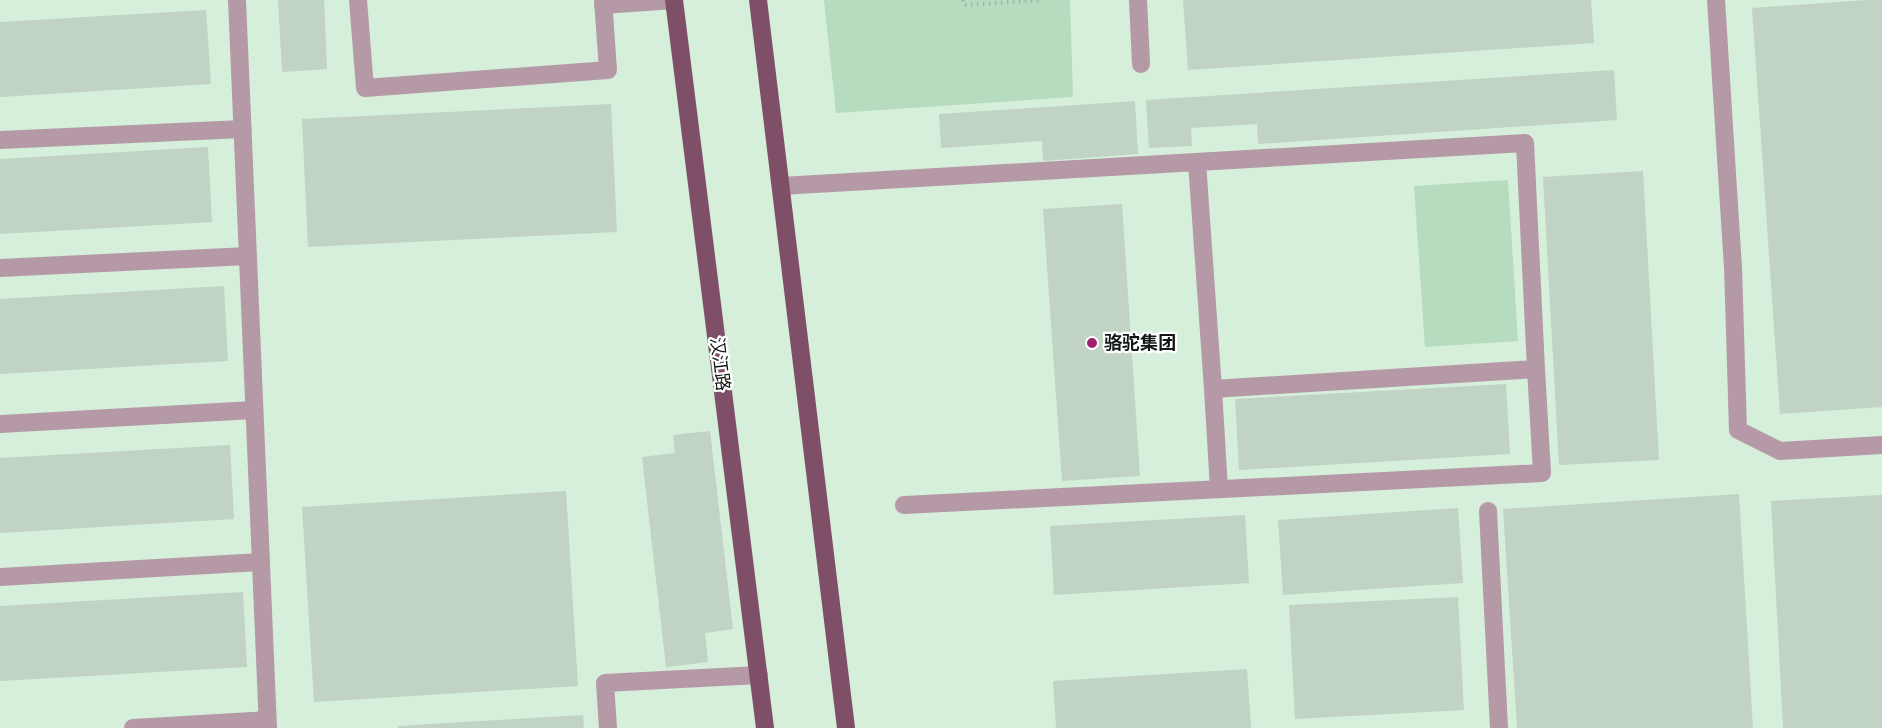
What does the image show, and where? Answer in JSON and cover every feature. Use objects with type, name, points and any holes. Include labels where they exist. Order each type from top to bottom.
[{"type":"main road","name":"汉江路","points":[[674,0],[765,728]]},
{"type":"main road","points":[[758,0],[846,728]]},
{"type":"lane","points":[[133,728],[268,724],[237,0]]},
{"type":"lane","points":[[358,0],[364,88],[608,70],[603,3],[674,0]]},
{"type":"lane","points":[[1138,0],[1141,64]]},
{"type":"lane","points":[[1716,0],[1732,257],[1738,430],[1780,451],[1882,445]]},
{"type":"lane","points":[[0,140],[243,129]]},
{"type":"lane","points":[[781,186],[1525,143],[1542,473],[904,505]]},
{"type":"lane","points":[[1197,162],[1219,489]]},
{"type":"lane","points":[[0,268],[248,256]]},
{"type":"lane","points":[[1213,389],[1536,369]]},
{"type":"lane","points":[[0,424],[254,410]]},
{"type":"lane","points":[[1488,511],[1499,728]]},
{"type":"lane","points":[[0,577],[261,562]]},
{"type":"lane","points":[[608,728],[605,683],[759,675]]},
{"type":"path","points":[[963,0],[963,5],[1043,0]]},
{"type":"shaded area","points":[[0,0],[1882,0],[1882,728],[0,728]]},
{"type":"shaded area","points":[[824,0],[1070,0],[1073,97],[836,113]]},
{"type":"shaded area","points":[[1508,180],[1518,341],[1425,347],[1414,186]]},
{"type":"building","points":[[278,0],[324,0],[327,69],[282,72]]},
{"type":"building","points":[[1183,0],[1591,0],[1594,43],[1188,70]]},
{"type":"building","points":[[1882,0],[1882,407],[1780,414],[1752,8]]},
{"type":"building","points":[[206,10],[211,84],[0,97],[0,22]]},
{"type":"building","points":[[1614,70],[1617,120],[1258,144],[1257,124],[1191,128],[1192,146],[1149,148],[1146,100]]},
{"type":"building","points":[[1135,101],[1138,154],[1043,161],[1042,141],[941,148],[939,114]]},
{"type":"building","points":[[611,104],[617,232],[308,247],[302,119]]},
{"type":"building","points":[[208,147],[212,222],[0,234],[0,159]]},
{"type":"building","points":[[1643,171],[1659,460],[1559,465],[1543,177]]},
{"type":"building","name":"骆驼集团","points":[[1122,204],[1140,476],[1062,481],[1043,209]]},
{"type":"building","points":[[224,286],[228,361],[0,374],[0,299]]},
{"type":"building","points":[[1506,384],[1510,454],[1239,470],[1235,399]]},
{"type":"building","points":[[710,431],[733,629],[705,633],[708,662],[666,667],[642,457],[675,453],[673,435]]},
{"type":"building","points":[[230,445],[234,519],[0,533],[0,458]]},
{"type":"building","points":[[566,491],[578,686],[314,702],[302,507]]},
{"type":"building","points":[[1739,494],[1753,728],[1517,728],[1503,509]]},
{"type":"building","points":[[1882,495],[1882,728],[1783,728],[1771,501]]},
{"type":"building","points":[[1458,508],[1463,583],[1283,595],[1278,520]]},
{"type":"building","points":[[1245,515],[1249,583],[1054,595],[1050,526]]},
{"type":"building","points":[[243,592],[247,667],[0,681],[0,606]]},
{"type":"building","points":[[1458,597],[1464,710],[1295,719],[1289,605]]},
{"type":"building","points":[[1247,669],[1251,728],[1056,728],[1053,681]]},
{"type":"building","points":[[583,715],[584,728],[398,728],[398,726]]},
{"type":"place","name":"骆驼集团","points":[[1092,343]]}]
